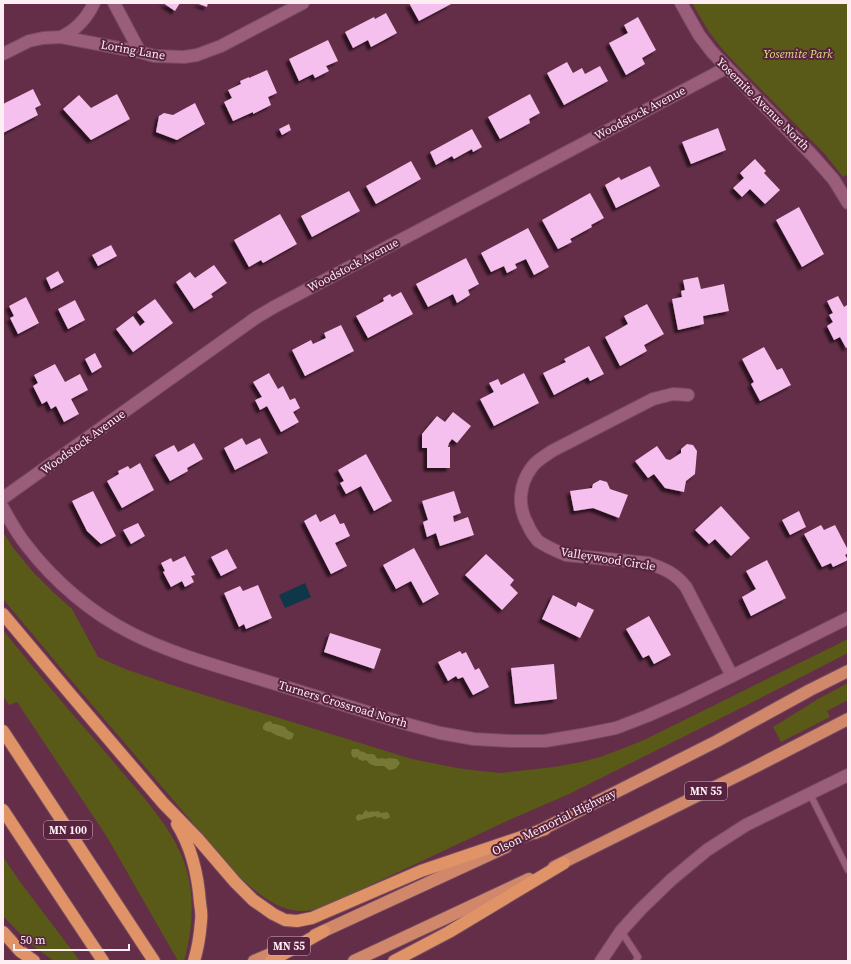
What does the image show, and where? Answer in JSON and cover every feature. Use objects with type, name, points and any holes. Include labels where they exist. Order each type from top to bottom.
[{"type":"highway","points":[[3,614],[163,803],[198,839],[235,882],[253,900],[273,914],[285,920],[297,921],[312,918],[421,871],[545,829]]},
{"type":"highway","name":"Olson Memorial Highway","points":[[254,961],[324,931],[545,829],[717,741],[848,671]]},
{"type":"highway","name":"MN 55","points":[[354,961],[564,862],[848,719]]},
{"type":"highway","name":"MN 100","points":[[3,731],[154,961]]},
{"type":"highway","points":[[163,803],[184,835],[192,854],[199,889],[201,920],[198,948],[194,961]]},
{"type":"highway","points":[[3,810],[103,961]]},
{"type":"highway","points":[[394,961],[449,932],[564,862]]},
{"type":"highway","points":[[271,961],[324,931]]},
{"type":"highway","points":[[3,932],[20,951],[34,961]]},
{"type":"street","points":[[61,37],[71,32],[78,26],[88,15],[94,3]]},
{"type":"street","points":[[114,3],[140,52]]},
{"type":"street","name":"Loring Lane","points":[[3,54],[29,41],[43,38],[61,37],[154,56],[184,57],[197,55],[221,46],[303,3]]},
{"type":"street","name":"Yosemite Avenue North","points":[[681,3],[699,35],[712,52],[812,155],[834,180],[848,203]]},
{"type":"street","name":"Woodstock Avenue","points":[[3,498],[257,317],[726,68]]},
{"type":"street","name":"Valleywood Circle","points":[[688,395],[673,394],[653,399],[552,451],[533,466],[525,478],[520,500],[521,510],[531,532],[547,547],[556,551],[566,554],[648,564],[665,570],[679,578],[686,587],[732,676]]},
{"type":"street","name":"Turners Crossroad North","points":[[3,508],[27,546],[48,571],[67,589],[98,614],[130,633],[179,654],[396,721],[440,733],[474,739],[545,741],[616,728],[647,716],[732,676],[848,618]]},
{"type":"street","points":[[601,961],[622,931],[641,909],[671,880],[707,850],[746,825],[848,775]]},
{"type":"lane","points":[[810,794],[848,870]]},
{"type":"lane","points":[[622,931],[638,957],[636,961]]},
{"type":"green space","name":"Yosemite Park","points":[[692,3],[848,3],[848,174],[843,177],[824,153],[723,50],[709,32]]},
{"type":"green space","points":[[3,532],[14,549],[33,572],[72,609],[98,657],[125,669],[172,685],[412,759],[457,768],[500,773],[554,767],[600,757],[644,740],[848,639],[848,653],[569,794],[507,821],[326,906],[312,910],[300,911],[288,909],[267,900],[238,876],[3,599]]},
{"type":"green space","points":[[3,630],[147,802],[174,839],[187,871],[192,905],[191,928],[184,961],[178,961],[107,837],[17,702],[9,705],[3,696]]},
{"type":"green space","points":[[848,683],[848,700],[827,711],[830,717],[781,742],[773,727],[818,699]]},
{"type":"green space","points":[[3,857],[80,961],[54,961],[29,943],[3,916]]},
{"type":"shaded area","points":[[270,721],[273,724],[285,727],[294,734],[292,739],[288,740],[263,729],[265,723]]},
{"type":"shaded area","points":[[352,749],[358,749],[367,754],[375,755],[378,759],[397,759],[400,763],[396,768],[391,770],[384,766],[374,766],[366,760],[363,761],[358,759],[358,757],[354,758],[351,753]]},
{"type":"shaded area","points":[[366,810],[368,812],[387,812],[390,817],[388,819],[383,819],[381,817],[377,818],[376,816],[358,821],[356,817],[358,814],[362,815]]},
{"type":"water","points":[[305,583],[311,597],[285,608],[279,595]]},
{"type":"building","points":[[163,3],[180,3],[175,11]]},
{"type":"building","points":[[196,3],[208,3],[207,7]]},
{"type":"building","points":[[409,3],[453,3],[419,21]]},
{"type":"building","points":[[386,13],[397,33],[371,47],[368,40],[353,48],[345,32],[374,17],[375,19]]},
{"type":"building","points":[[638,17],[656,50],[642,58],[645,64],[626,75],[609,43],[628,33],[624,25]]},
{"type":"building","points":[[328,40],[338,61],[326,66],[329,71],[315,78],[313,74],[299,81],[289,59]]},
{"type":"building","points":[[567,62],[573,73],[582,68],[585,74],[600,66],[608,81],[564,105],[547,73]]},
{"type":"building","points":[[267,70],[277,93],[268,97],[271,105],[253,114],[253,112],[233,121],[224,102],[232,98],[228,90],[241,84],[240,81]]},
{"type":"building","points":[[33,89],[41,105],[35,108],[38,115],[3,133],[3,104]]},
{"type":"building","points":[[117,94],[130,119],[91,140],[63,109],[79,95],[91,108]]},
{"type":"building","points":[[530,94],[540,113],[529,119],[530,123],[500,139],[488,117]]},
{"type":"building","points":[[195,103],[205,124],[177,140],[156,132],[159,116],[164,113],[173,115]]},
{"type":"building","points":[[289,124],[291,130],[282,135],[279,129]]},
{"type":"building","points":[[718,128],[726,150],[691,164],[682,142]]},
{"type":"building","points":[[472,129],[482,147],[473,152],[472,149],[454,159],[452,156],[436,165],[430,152]]},
{"type":"building","points":[[755,159],[766,171],[764,173],[780,190],[765,204],[750,189],[742,197],[733,188],[744,178],[740,173]]},
{"type":"building","points":[[411,161],[421,179],[376,204],[366,186]]},
{"type":"building","points":[[650,166],[660,186],[616,208],[605,185],[619,177],[621,180]]},
{"type":"building","points":[[349,191],[360,211],[312,237],[301,216]]},
{"type":"building","points":[[590,193],[604,218],[591,225],[592,227],[570,239],[572,242],[558,249],[542,220]]},
{"type":"building","points":[[799,207],[824,254],[802,267],[776,220]]},
{"type":"building","points":[[280,214],[297,244],[263,263],[261,260],[249,267],[234,240]]},
{"type":"building","points":[[528,228],[549,267],[534,275],[526,259],[515,264],[517,268],[507,273],[504,266],[491,272],[481,253]]},
{"type":"building","points":[[111,245],[117,256],[98,266],[92,255]]},
{"type":"building","points":[[466,258],[479,284],[468,290],[470,295],[457,303],[453,294],[428,307],[416,284]]},
{"type":"building","points":[[214,265],[227,283],[211,294],[213,297],[194,309],[176,282],[190,272],[195,278]]},
{"type":"building","points":[[58,271],[64,282],[51,289],[46,278]]},
{"type":"building","points":[[698,277],[701,289],[724,284],[729,311],[703,316],[704,324],[678,330],[672,299],[682,297],[681,291],[685,290],[683,280]]},
{"type":"building","points":[[401,292],[413,314],[368,338],[356,316],[384,301],[383,298],[390,294],[392,297]]},
{"type":"building","points":[[838,296],[844,307],[847,305],[848,307],[848,347],[846,348],[840,337],[834,340],[827,326],[833,322],[829,315],[833,313],[827,301]]},
{"type":"building","points":[[26,297],[39,323],[18,334],[10,318],[14,316],[9,306]]},
{"type":"building","points":[[155,299],[173,323],[133,352],[116,329],[133,316],[140,326],[145,322],[137,312]]},
{"type":"building","points":[[75,300],[85,320],[68,329],[58,309]]},
{"type":"building","points":[[647,304],[664,334],[644,345],[647,351],[620,366],[605,337],[628,324],[624,316]]},
{"type":"building","points":[[341,325],[354,351],[305,376],[292,350],[311,340],[313,344],[326,338],[324,333]]},
{"type":"building","points":[[589,346],[604,374],[590,381],[588,377],[554,395],[543,373],[566,362],[564,359]]},
{"type":"building","points":[[764,347],[777,370],[782,368],[791,385],[760,401],[751,384],[754,382],[742,359]]},
{"type":"building","points":[[95,353],[102,367],[92,373],[85,359]]},
{"type":"building","points":[[55,364],[65,382],[80,374],[88,390],[71,399],[79,414],[64,422],[56,406],[51,409],[47,401],[42,404],[33,386],[38,383],[34,375]]},
{"type":"building","points":[[269,373],[278,389],[283,386],[290,400],[295,398],[300,408],[293,412],[299,422],[281,432],[267,406],[260,410],[255,400],[262,397],[253,382]]},
{"type":"building","points":[[524,373],[539,403],[494,426],[480,399],[494,392],[489,383],[498,379],[501,385]]},
{"type":"building","points":[[453,412],[471,426],[457,443],[452,439],[449,443],[450,468],[427,468],[427,448],[422,448],[422,434],[437,416],[445,422]]},
{"type":"building","points":[[242,438],[246,445],[260,438],[268,453],[235,470],[224,448]]},
{"type":"building","points":[[194,443],[203,459],[187,468],[188,471],[170,481],[155,455],[174,445],[178,452]]},
{"type":"building","points":[[687,444],[693,445],[697,451],[695,474],[686,481],[684,492],[665,488],[654,474],[648,478],[635,461],[657,446],[666,459],[670,460],[681,453],[681,449]]},
{"type":"building","points":[[366,454],[392,501],[374,511],[361,486],[346,494],[340,483],[344,481],[338,470]]},
{"type":"building","points":[[140,463],[154,490],[122,508],[107,481],[119,474],[118,471],[128,466],[130,469]]},
{"type":"building","points":[[600,480],[607,482],[610,489],[628,495],[619,518],[593,508],[574,511],[570,491],[592,488],[593,484]]},
{"type":"building","points":[[93,491],[116,536],[101,544],[87,531],[72,501]]},
{"type":"building","points":[[454,491],[461,513],[453,516],[454,522],[468,517],[474,535],[440,546],[436,533],[427,537],[423,522],[428,520],[422,501]]},
{"type":"building","points":[[721,506],[750,538],[731,556],[715,539],[709,544],[695,530]]},
{"type":"building","points":[[799,511],[806,527],[790,535],[782,520]]},
{"type":"building","points":[[316,514],[320,522],[335,514],[340,524],[344,523],[350,536],[335,543],[347,566],[331,574],[304,521]]},
{"type":"building","points":[[138,523],[145,536],[131,544],[123,530]]},
{"type":"building","points":[[821,525],[824,530],[835,525],[848,550],[848,553],[845,555],[848,560],[833,567],[831,563],[822,567],[804,534]]},
{"type":"building","points":[[414,548],[439,594],[423,603],[411,581],[396,589],[383,565]]},
{"type":"building","points":[[227,549],[237,568],[221,576],[211,557]]},
{"type":"building","points":[[486,554],[514,580],[510,585],[518,593],[502,610],[465,575]]},
{"type":"building","points":[[185,556],[195,575],[191,576],[194,582],[185,587],[182,581],[171,587],[163,572],[165,571],[161,563],[171,558],[173,562]]},
{"type":"building","points":[[767,560],[786,598],[751,616],[742,597],[756,589],[746,571]]},
{"type":"building","points":[[258,585],[272,618],[246,629],[244,624],[239,627],[224,593],[240,586],[243,591]]},
{"type":"building","points":[[553,595],[576,607],[578,602],[594,610],[580,638],[542,619]]},
{"type":"building","points":[[649,616],[671,655],[654,664],[649,655],[643,658],[626,629]]},
{"type":"building","points":[[330,633],[381,649],[374,669],[324,652]]},
{"type":"building","points":[[460,651],[462,654],[466,652],[475,670],[479,668],[489,687],[473,695],[463,677],[458,679],[456,676],[448,681],[438,662]]},
{"type":"building","points":[[554,664],[557,699],[515,704],[511,668]]}]
